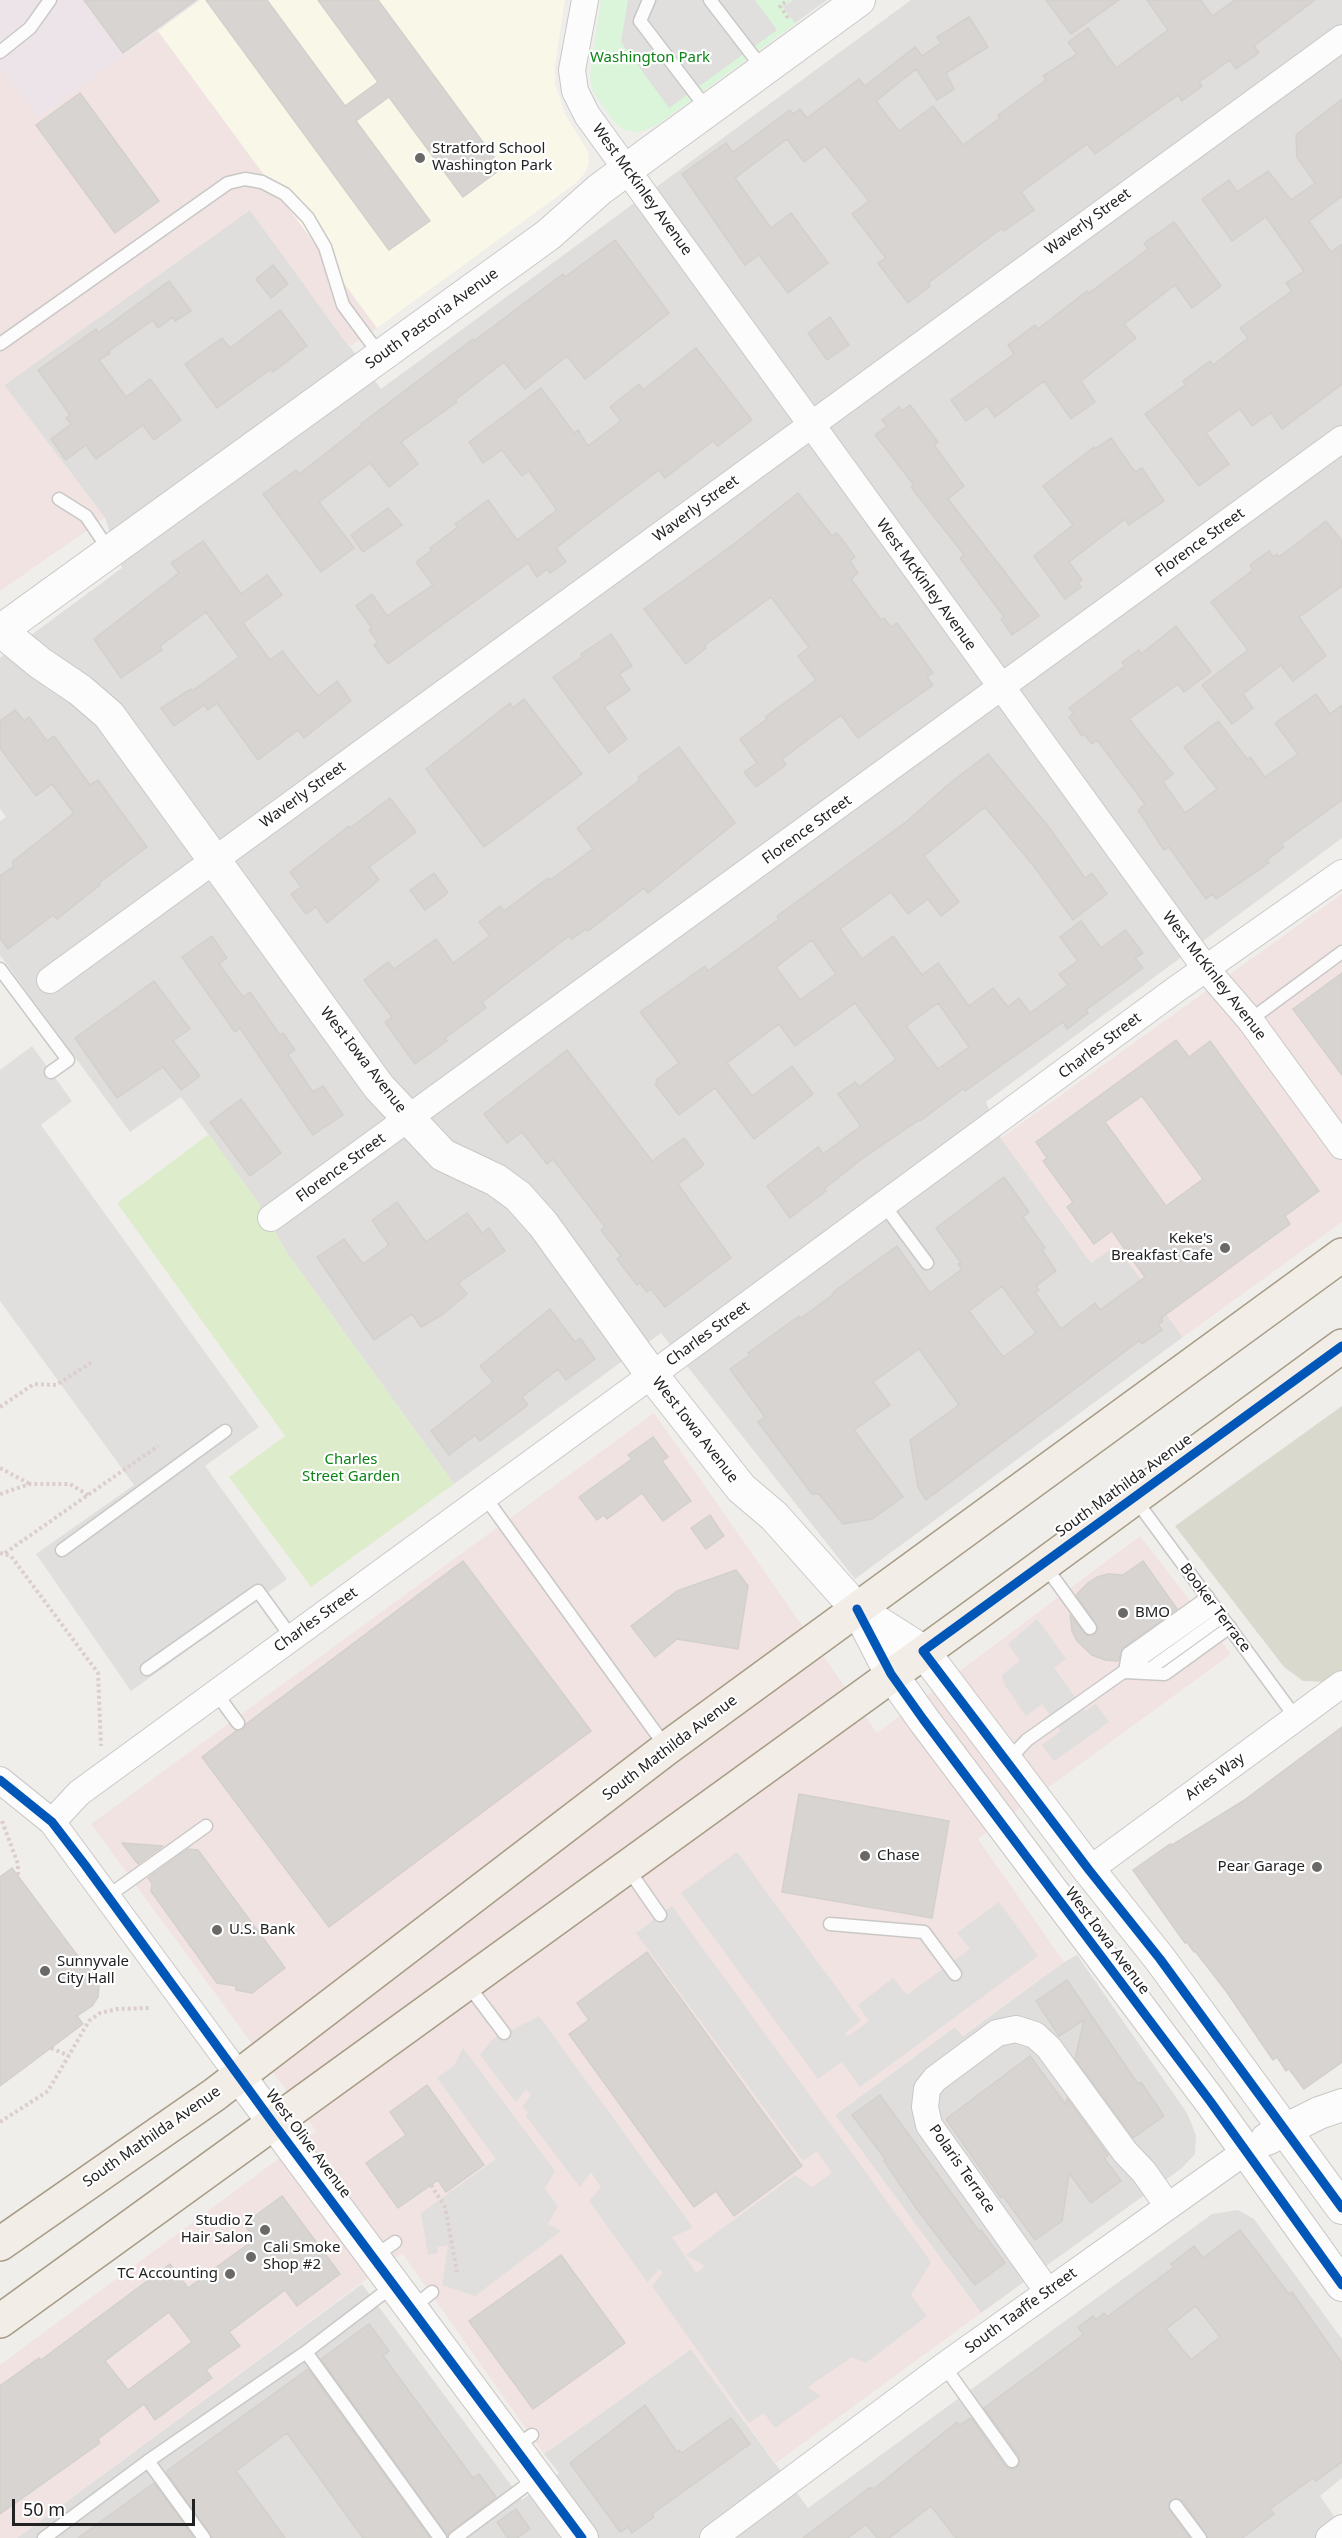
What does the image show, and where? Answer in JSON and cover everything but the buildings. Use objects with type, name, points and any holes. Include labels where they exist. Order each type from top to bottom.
[{"type":"main road","name":"South Mathilda Avenue","points":[[0,2244],[239,2076],[667,1748],[1342,1255]]},
{"type":"main road","name":"South Mathilda Avenue","points":[[0,2321],[467,1984],[1342,1346]]},
{"type":"street","name":"West McKinley Avenue","points":[[585,0],[572,70],[575,91],[587,115],[1206,969],[1250,1020],[1342,1146]]},
{"type":"street","name":"South Pastoria Avenue","points":[[0,630],[548,235],[600,189],[859,0]]},
{"type":"street","name":"Waverly Street","points":[[50,980],[1342,38]]},
{"type":"street","name":"Florence Street","points":[[271,1218],[409,1120],[1342,439]]},
{"type":"street","name":"West Iowa Avenue","points":[[0,630],[40,663],[80,690],[109,715],[380,1087],[443,1155],[496,1180],[518,1196],[543,1224],[652,1375],[741,1488],[774,1516],[857,1609],[891,1674],[1246,2151],[1342,2285]]},
{"type":"street","name":"Charles Street","points":[[52,1822],[79,1793],[1206,969],[1342,873]]},
{"type":"street","name":"West Iowa Avenue","points":[[857,1609],[923,1651],[1089,1870],[1160,1959],[1342,2208]]},
{"type":"street","name":"Aries Way","points":[[1089,1870],[1342,1684]]},
{"type":"street","name":"West Olive Avenue","points":[[0,1780],[52,1822],[273,2123],[384,2250],[413,2295],[524,2441],[537,2477],[582,2538]]},
{"type":"street","name":"Polaris Terrace","points":[[1048,2292],[929,2126],[925,2107],[927,2089],[935,2079],[997,2033],[1016,2029],[1035,2035],[1049,2048],[1125,2152],[1144,2172],[1168,2206]]},
{"type":"street","name":"South Taaffe Street","points":[[713,2538],[945,2366],[1246,2151],[1283,2129],[1342,2105]]},
{"type":"street","points":[[1329,2538],[1342,2528]]},
{"type":"lane","points":[[0,51],[30,28],[50,0]]},
{"type":"lane","points":[[649,0],[640,21],[708,110]]},
{"type":"lane","points":[[710,0],[763,70]]},
{"type":"lane","points":[[0,344],[228,183],[245,179],[262,182],[285,194],[308,218],[326,247],[343,305],[381,356]]},
{"type":"lane","points":[[59,499],[86,516],[110,552]]},
{"type":"lane","points":[[1250,1020],[1342,952]]},
{"type":"lane","points":[[0,969],[68,1060],[51,1072]]},
{"type":"lane","points":[[884,1205],[927,1263]]},
{"type":"lane","points":[[62,1550],[225,1431]]},
{"type":"lane","points":[[485,1497],[667,1748]]},
{"type":"lane","name":"Booker Terrace","points":[[1134,1498],[1296,1718]]},
{"type":"lane","points":[[1043,1563],[1090,1628]]},
{"type":"lane","points":[[147,1669],[258,1591],[292,1638]]},
{"type":"lane","points":[[1125,1672],[1128,1654],[1215,1607]]},
{"type":"lane","points":[[1007,1761],[1027,1740],[1125,1672],[1151,1668],[1215,1607]]},
{"type":"lane","points":[[1125,1672],[1165,1674],[1230,1627]]},
{"type":"lane","points":[[216,1693],[238,1723]]},
{"type":"lane","points":[[108,1896],[206,1826]]},
{"type":"lane","points":[[627,1867],[660,1915]]},
{"type":"lane","points":[[830,1924],[924,1932],[955,1974]]},
{"type":"lane","points":[[467,1984],[504,2033]]},
{"type":"lane","points":[[44,2538],[306,2352],[413,2295]]},
{"type":"lane","points":[[306,2352],[440,2538]]},
{"type":"lane","points":[[945,2366],[1012,2461]]},
{"type":"lane","points":[[148,2462],[204,2538]]},
{"type":"lane","points":[[455,2538],[537,2477]]},
{"type":"lane","points":[[1176,2506],[1200,2538]]},
{"type":"path","points":[[0,1407],[34,1384],[56,1385],[94,1361]]},
{"type":"path","points":[[2,1553],[158,1446]]},
{"type":"path","points":[[0,1468],[30,1484]]},
{"type":"path","points":[[0,1494],[30,1484],[70,1484],[88,1495]]},
{"type":"path","points":[[2,1553],[11,1556],[98,1673],[101,1748]]},
{"type":"path","points":[[2,1821],[18,1864],[18,1876]]},
{"type":"path","points":[[0,2122],[48,2091],[89,2021],[100,2013],[117,2009],[149,2008]]},
{"type":"path","points":[[51,2048],[69,2056]]},
{"type":"path","points":[[431,2185],[445,2207],[457,2272]]},
{"type":"shaded area","points":[[0,0],[200,0],[38,118],[0,68]]},
{"type":"shaded area","name":"Stratford School Washington Park","points":[[200,0],[565,0],[555,65],[555,83],[565,114],[588,152],[589,164],[576,183],[377,328],[158,31]]},
{"type":"shaded area","points":[[628,0],[755,0],[777,30],[669,108],[621,42]]},
{"type":"shaded area","points":[[793,0],[827,0],[795,23],[783,7]]},
{"type":"shaded area","points":[[911,0],[1342,0],[1342,838],[986,1102],[1001,1138],[1091,1263],[1116,1245],[1183,1337],[855,1579],[661,1333],[454,1484],[287,1253],[259,1204],[181,1097],[130,1132],[0,955],[0,821],[6,817],[0,809],[0,658],[122,568],[105,518],[4,385],[250,210],[381,389]]},
{"type":"shaded area","points":[[158,31],[377,328],[349,347],[250,210],[4,385],[105,518],[0,591],[0,68],[38,118]]},
{"type":"shaded area","points":[[1342,894],[1342,1222],[1183,1337],[1116,1246],[1091,1263],[1001,1138]]},
{"type":"shaded area","points":[[32,1046],[72,1101],[41,1125],[259,1427],[205,1466],[287,1579],[131,1691],[36,1554],[134,1485],[0,1301],[0,1070]]},
{"type":"shaded area","points":[[1342,1406],[1342,1670],[1326,1682],[1303,1681],[1284,1667],[1175,1526]]},
{"type":"shaded area","points":[[654,1413],[877,1733],[1140,1536],[1231,1654],[978,1839],[1064,1962],[962,2036],[955,2027],[835,2115],[981,2313],[776,2463],[691,2349],[544,2454],[402,2253],[17,2538],[0,2538],[0,2365],[316,2131],[91,1824]]},
{"type":"shaded area","points":[[1037,1619],[1066,1659],[1054,1668],[1085,1711],[1096,1704],[1109,1722],[1054,1761],[1042,1745],[1061,1731],[1042,1704],[1026,1716],[1004,1684],[1002,1675],[1020,1661],[1008,1644]]},
{"type":"shaded area","points":[[737,1852],[861,2021],[845,2033],[847,2037],[869,2021],[858,2005],[893,1978],[907,1995],[970,1949],[957,1933],[999,1902],[1038,1956],[860,2087],[842,2062],[818,2079],[681,1893]]},
{"type":"shaded area","points":[[672,1906],[931,2262],[911,2295],[927,2316],[866,2363],[852,2357],[808,2387],[820,2396],[775,2428],[764,2413],[749,2423],[652,2286],[663,2273],[659,2269],[647,2282],[589,2201],[601,2187],[591,2172],[580,2187],[526,2116],[528,2112],[522,2107],[531,2095],[526,2089],[516,2102],[480,2055],[493,2039],[539,2016],[693,2228],[672,2237],[696,2273],[705,2266],[686,2255],[795,2175],[812,2187],[832,2173],[817,2151],[803,2161],[636,1933]]},
{"type":"shaded area","points":[[1077,1955],[1187,2113],[1196,2135],[1195,2154],[1182,2168],[981,2313],[835,2115],[955,2027],[963,2036],[1064,1962]]},
{"type":"shaded area","points":[[463,2048],[555,2171],[545,2189],[558,2206],[548,2224],[561,2231],[475,2296],[442,2285],[448,2245],[437,2247],[438,2253],[428,2255],[421,2213],[496,2159],[437,2078],[454,2066]]},
{"type":"shaded area","points":[[1238,2210],[1254,2219],[1342,2339],[1342,2478],[1320,2496],[1342,2527],[1342,2538],[17,2538],[362,2284],[522,2500],[559,2473],[544,2454],[691,2349],[808,2508],[1212,2214]]},
{"type":"green space","name":"Washington Park","points":[[601,0],[827,0],[660,123],[643,131],[634,132],[625,130],[616,124],[593,92],[590,74]]},
{"type":"green space","name":"Charles Street Garden","points":[[209,1134],[259,1204],[287,1253],[454,1484],[311,1587],[229,1477],[285,1436],[117,1203]]},
{"type":"cycle path","points":[[1342,1346],[923,1651],[1089,1870],[1160,1959],[1342,2208]]},
{"type":"cycle path","points":[[857,1609],[891,1674],[923,1719],[1210,2101],[1342,2285]]},
{"type":"cycle path","points":[[0,1780],[52,1822],[582,2538]]},
{"type":"place","name":"Stratford School Washington Park","points":[[420,158]]},
{"type":"place","name":"Keke's Breakfast Cafe","points":[[1225,1248]]},
{"type":"place","name":"BMO","points":[[1123,1613]]},
{"type":"place","name":"Chase","points":[[865,1856]]},
{"type":"place","name":"Pear Garage","points":[[1317,1867]]},
{"type":"place","name":"U.S. Bank","points":[[217,1930]]},
{"type":"place","name":"Sunnyvale City Hall","points":[[45,1971]]},
{"type":"place","name":"Studio Z Hair Salon","points":[[265,2230]]},
{"type":"place","name":"Cali Smoke Shop #2","points":[[251,2257]]},
{"type":"place","name":"TC Accounting","points":[[230,2274]]}]
